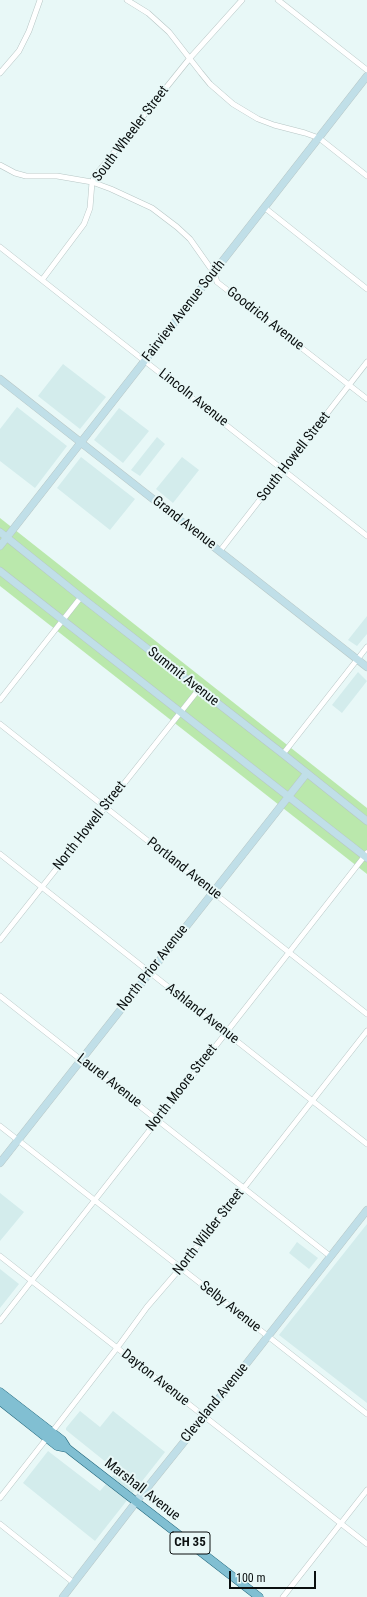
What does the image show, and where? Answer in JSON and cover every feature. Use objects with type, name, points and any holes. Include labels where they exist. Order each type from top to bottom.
[{"type":"main road","name":"Marshall Avenue","points":[[0,1392],[49,1435],[57,1446],[67,1448],[259,1597]]},
{"type":"main road","name":"Marshall Avenue","points":[[0,1401],[49,1435]]},
{"type":"street","points":[[0,73],[18,51],[29,30],[40,0]]},
{"type":"street","points":[[127,0],[148,13],[160,23],[178,43],[210,84],[233,104],[245,112],[274,125],[319,138],[367,176]]},
{"type":"street","name":"South Wheeler Street","points":[[42,280],[84,224],[90,208],[92,182],[190,58],[242,0]]},
{"type":"street","points":[[278,0],[367,70]]},
{"type":"street","name":"Fairview Avenue South","points":[[0,546],[367,76]]},
{"type":"street","name":"Goodrich Avenue","points":[[0,165],[15,173],[26,176],[57,176],[92,182],[152,208],[190,239],[214,273],[218,282],[367,399]]},
{"type":"street","points":[[265,208],[367,289]]},
{"type":"street","name":"Lincoln Avenue","points":[[0,247],[367,536]]},
{"type":"street","name":"South Howell Street","points":[[220,551],[367,362]]},
{"type":"street","name":"Grand Avenue","points":[[0,379],[367,667]]},
{"type":"street","name":"Summit Avenue","points":[[0,532],[367,821]]},
{"type":"street","name":"Summit Avenue","points":[[0,571],[64,619],[288,797],[366,856]]},
{"type":"street","points":[[0,700],[81,597]]},
{"type":"street","points":[[283,754],[367,647]]},
{"type":"street","points":[[181,712],[199,689]]},
{"type":"street","name":"North Howell Street","points":[[0,940],[181,712]]},
{"type":"street","name":"Portland Avenue","points":[[0,724],[367,1014]]},
{"type":"street","name":"North Prior Avenue","points":[[0,1163],[307,773]]},
{"type":"street","name":"Ashland Avenue","points":[[0,854],[367,1144]]},
{"type":"street","name":"North Moore Street","points":[[0,1321],[366,856]]},
{"type":"street","name":"Laurel Avenue","points":[[0,996],[82,1059],[330,1256]]},
{"type":"street","name":"North Wilder Street","points":[[0,1498],[148,1307],[181,1268],[211,1227],[244,1188],[367,1031]]},
{"type":"street","name":"Selby Avenue","points":[[0,1126],[367,1414]]},
{"type":"street","name":"Cleveland Avenue","points":[[63,1597],[136,1501],[367,1210]]},
{"type":"street","name":"Dayton Avenue","points":[[0,1256],[367,1544]]},
{"type":"street","points":[[283,1597],[367,1490]]},
{"type":"street","points":[[0,1524],[74,1582]]},
{"type":"shaded area","points":[[63,364],[106,397],[80,429],[38,396]]},
{"type":"shaded area","points":[[17,407],[67,446],[35,488],[0,461],[0,429]]},
{"type":"shaded area","points":[[119,408],[149,431],[123,463],[94,440]]},
{"type":"shaded area","points":[[157,437],[165,444],[140,476],[131,470]]},
{"type":"shaded area","points":[[81,457],[135,499],[110,530],[57,488]]},
{"type":"shaded area","points":[[182,457],[199,470],[173,503],[156,489]]},
{"type":"shaded area","points":[[367,616],[367,634],[357,646],[348,640]]},
{"type":"shaded area","points":[[358,672],[367,681],[342,713],[332,705]]},
{"type":"shaded area","points":[[0,1193],[24,1212],[0,1241]]},
{"type":"shaded area","points":[[367,1224],[367,1403],[279,1335]]},
{"type":"shaded area","points":[[297,1242],[318,1258],[309,1269],[289,1253]]},
{"type":"shaded area","points":[[0,1269],[19,1284],[0,1308]]},
{"type":"shaded area","points":[[80,1411],[100,1427],[113,1411],[165,1452],[95,1541],[23,1483],[48,1451],[100,1491],[117,1471],[66,1430]]},
{"type":"green space","points":[[0,518],[367,808],[367,874],[0,586]]}]
